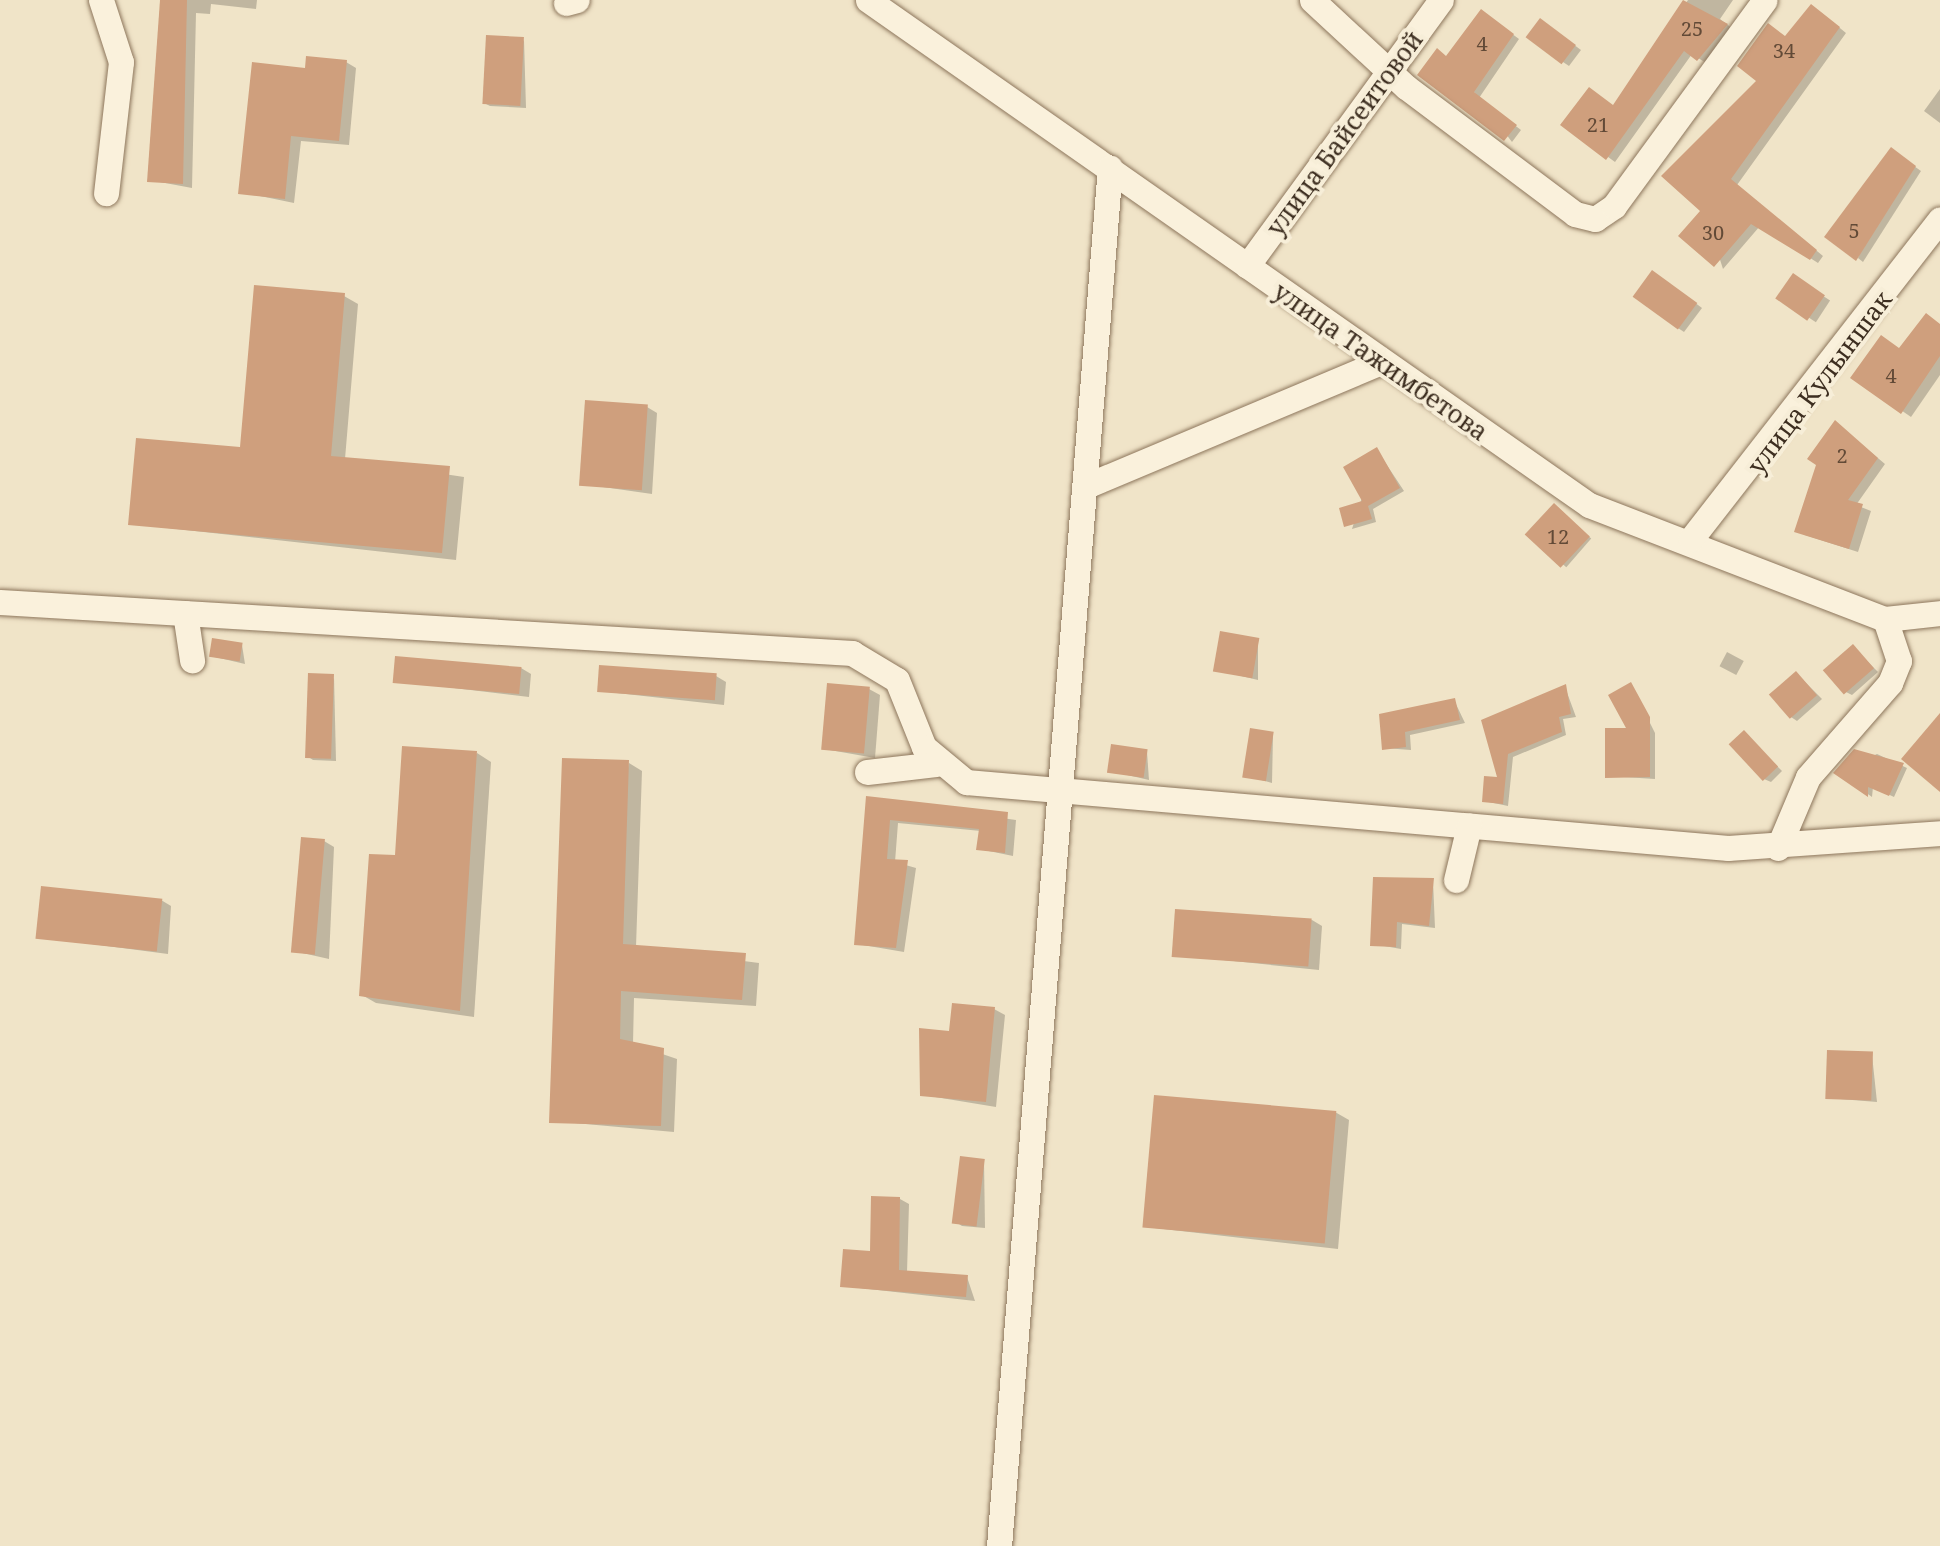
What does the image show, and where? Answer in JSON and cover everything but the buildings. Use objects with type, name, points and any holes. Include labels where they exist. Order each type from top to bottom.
[{"type":"street","points":[[101,0],[122,62],[106,193]]},
{"type":"street","name":"улица Тажимбетова","points":[[868,0],[1589,506],[1657,536],[1691,538],[1885,619],[1940,613]]},
{"type":"street","points":[[1312,0],[1389,70],[1576,214],[1595,219],[1614,206],[1765,0]]},
{"type":"street","name":"улица Байсеитовой","points":[[1247,266],[1441,0]]},
{"type":"street","points":[[999,1546],[1110,168]]},
{"type":"street","name":"улица Кулыншак","points":[[1691,538],[1940,219]]},
{"type":"street","points":[[1086,486],[1381,362]]},
{"type":"street","points":[[0,602],[852,653],[897,680],[936,764],[966,782],[1469,826],[1778,848],[1940,834]]},
{"type":"street","points":[[184,613],[192,660]]},
{"type":"street","points":[[1778,848],[1808,777],[1890,683],[1899,660],[1885,619]]},
{"type":"street","points":[[866,772],[936,764]]},
{"type":"street","points":[[1456,880],[1469,826]]}]
